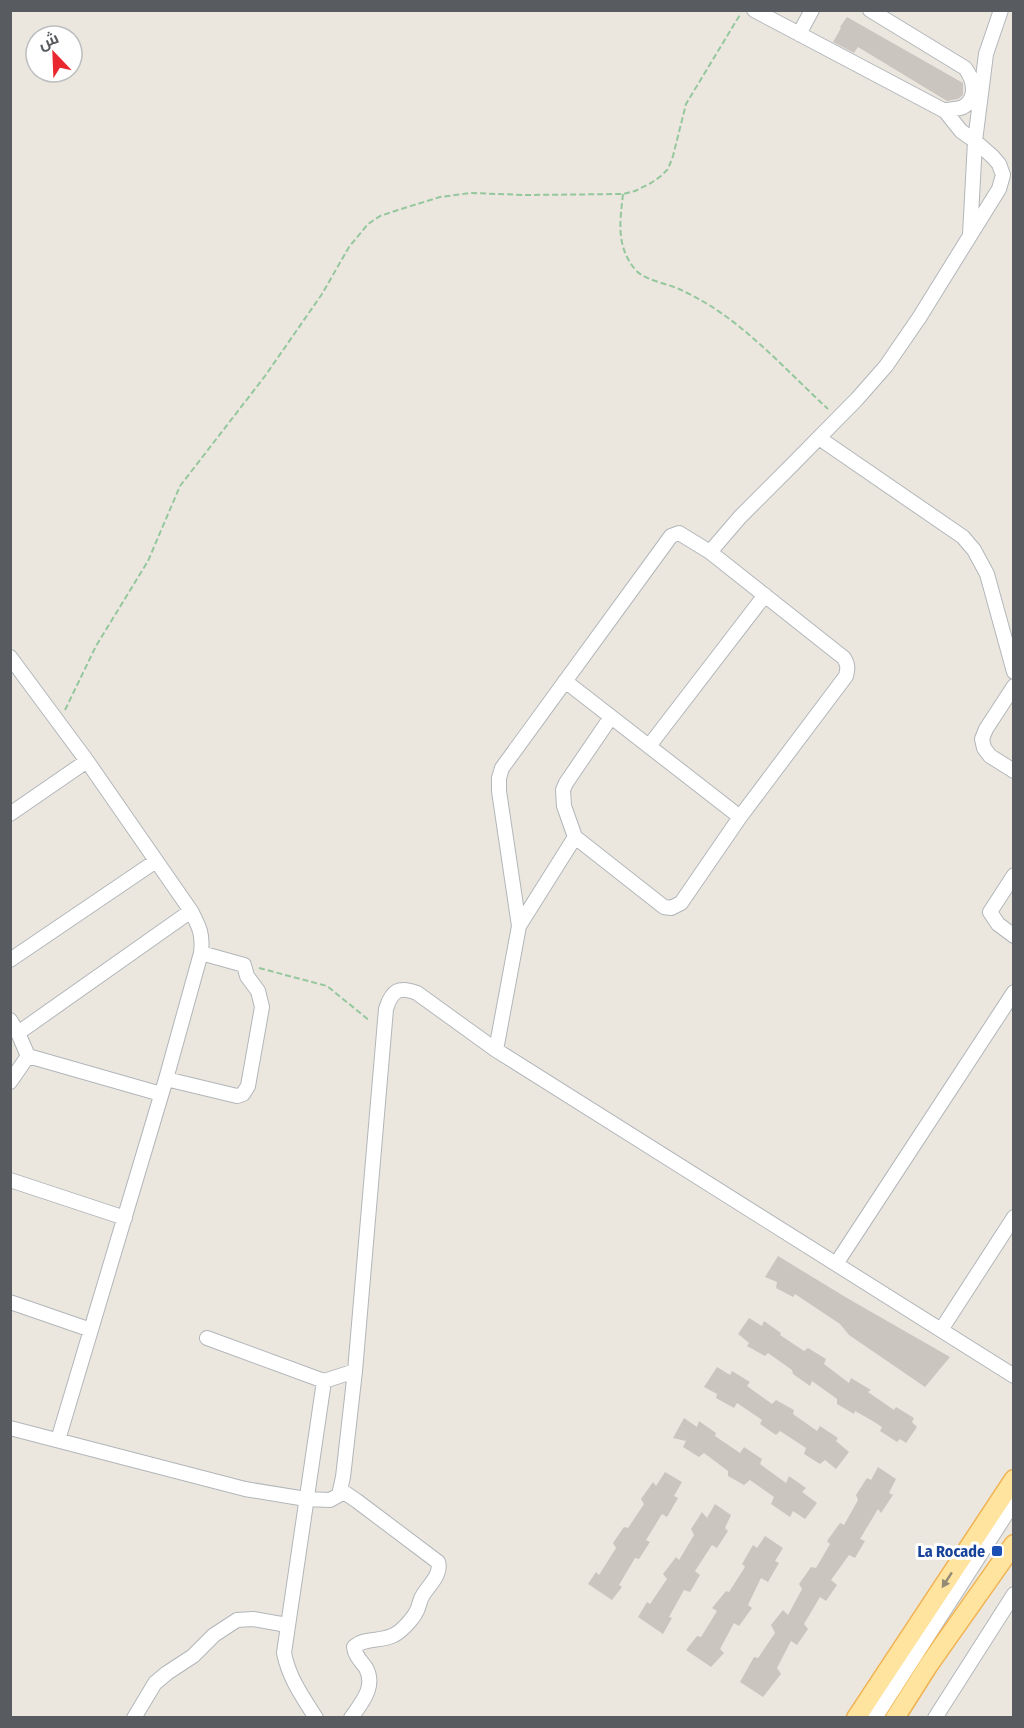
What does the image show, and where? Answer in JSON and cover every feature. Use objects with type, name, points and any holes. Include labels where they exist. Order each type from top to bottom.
[{"type":"main road","points":[[856,1718],[1014,1479]]},
{"type":"main road","points":[[895,1718],[928,1666],[1014,1544]]},
{"type":"street","points":[[710,552],[740,517],[819,438],[886,366],[1008,178],[993,157],[961,131],[945,111],[754,10]]},
{"type":"street","points":[[799,34],[812,10]]},
{"type":"street","points":[[870,10],[965,68],[973,84],[970,101],[961,108],[945,111]]},
{"type":"street","points":[[970,237],[975,141],[986,54],[1001,10]]},
{"type":"street","points":[[819,438],[963,537],[974,550],[987,574],[1014,672]]},
{"type":"street","points":[[496,1050],[519,926],[499,778],[501,768],[671,536],[679,533],[710,552],[844,658],[848,669],[846,676],[740,817],[681,903],[671,908],[664,907],[575,837],[564,806],[563,790],[611,717]]},
{"type":"street","points":[[649,746],[765,595]]},
{"type":"street","points":[[10,657],[87,761],[191,911],[203,939],[166,1079],[58,1440]]},
{"type":"street","points":[[565,681],[740,817]]},
{"type":"street","points":[[1014,686],[981,739],[990,756],[1014,771]]},
{"type":"street","points":[[10,814],[87,761]]},
{"type":"street","points":[[519,926],[575,837]]},
{"type":"street","points":[[10,960],[156,861]]},
{"type":"street","points":[[1014,875],[990,912],[998,924],[1014,936]]},
{"type":"street","points":[[18,1033],[191,911]]},
{"type":"street","points":[[166,1079],[237,1096],[243,1094],[249,1086],[262,1007],[258,991],[247,976],[244,965],[201,953]]},
{"type":"street","points":[[10,1428],[245,1489],[306,1499],[330,1500],[339,1495],[355,1371],[386,1009],[390,998],[396,991],[405,989],[417,993],[496,1050],[1014,1376]]},
{"type":"street","points":[[836,1264],[1014,992]]},
{"type":"street","points":[[10,1020],[28,1056]]},
{"type":"street","points":[[10,1082],[28,1056]]},
{"type":"street","points":[[28,1056],[160,1094]]},
{"type":"street","points":[[10,1180],[125,1218]]},
{"type":"street","points":[[941,1330],[1014,1217]]},
{"type":"street","points":[[10,1302],[91,1330]]},
{"type":"street","points":[[207,1338],[324,1381],[355,1371]]},
{"type":"street","points":[[316,1718],[287,1669],[284,1653],[324,1381]]},
{"type":"street","points":[[341,1490],[438,1563],[440,1568],[421,1598],[415,1615],[398,1632],[386,1638],[362,1641],[354,1647],[356,1656],[371,1680],[369,1691],[351,1718]]},
{"type":"street","points":[[875,1718],[1014,1502]]},
{"type":"street","points":[[882,1718],[1014,1511]]},
{"type":"street","points":[[935,1718],[1014,1594]]},
{"type":"street","points":[[134,1718],[155,1683],[167,1672],[193,1656],[214,1635],[237,1620],[253,1618],[287,1625]]},
{"type":"path","points":[[59,724],[96,646],[148,561],[180,486],[265,376],[322,294],[349,247],[368,224],[380,216],[440,197],[471,193],[623,194],[651,183],[668,169],[686,104],[743,10]]},
{"type":"path","points":[[623,194],[619,229],[623,246],[635,270],[702,300],[732,320],[838,418]]},
{"type":"path","points":[[244,965],[327,986],[359,1013],[384,1030]]},
{"type":"building","points":[[847,17],[963,83],[963,95],[958,99],[947,101],[858,47],[854,53],[833,42]]},
{"type":"building","points":[[778,1256],[950,1357],[925,1387],[849,1335],[840,1324],[795,1294],[793,1297],[776,1288],[777,1282],[765,1277]]},
{"type":"building","points":[[749,1318],[762,1326],[764,1321],[804,1351],[808,1348],[826,1359],[824,1364],[849,1383],[851,1378],[871,1390],[868,1392],[894,1410],[896,1407],[914,1418],[912,1422],[917,1427],[906,1443],[900,1439],[897,1442],[880,1431],[882,1427],[871,1420],[855,1411],[854,1414],[837,1404],[837,1399],[812,1381],[810,1386],[768,1353],[765,1356],[747,1346],[749,1343],[738,1334]]},
{"type":"building","points":[[717,1367],[730,1375],[732,1371],[750,1382],[747,1386],[772,1404],[776,1400],[794,1410],[793,1414],[817,1431],[820,1426],[838,1438],[836,1441],[849,1452],[836,1469],[825,1460],[820,1464],[804,1454],[806,1448],[780,1431],[776,1435],[760,1424],[762,1420],[737,1403],[734,1408],[716,1398],[717,1394],[704,1387]]},
{"type":"building","points":[[684,1418],[697,1427],[699,1421],[716,1433],[715,1436],[740,1453],[744,1447],[762,1459],[760,1464],[786,1483],[789,1476],[806,1488],[802,1492],[817,1503],[805,1519],[793,1511],[790,1517],[771,1504],[774,1497],[750,1480],[744,1485],[728,1476],[728,1471],[704,1453],[699,1457],[683,1447],[686,1441],[673,1438]]},
{"type":"building","points":[[878,1467],[896,1479],[889,1493],[893,1495],[881,1513],[878,1509],[860,1539],[865,1541],[855,1558],[849,1555],[831,1580],[837,1585],[826,1601],[820,1597],[804,1624],[808,1629],[797,1645],[791,1641],[777,1668],[781,1674],[763,1697],[740,1682],[754,1657],[758,1658],[775,1633],[771,1625],[783,1610],[788,1615],[802,1589],[799,1584],[811,1567],[816,1568],[830,1544],[827,1541],[840,1523],[844,1525],[858,1500],[856,1495],[867,1478],[871,1480]]},
{"type":"building","points":[[665,1472],[682,1482],[674,1496],[678,1498],[667,1517],[662,1514],[646,1540],[650,1542],[639,1559],[635,1558],[619,1585],[622,1587],[612,1600],[588,1584],[596,1572],[599,1575],[616,1548],[613,1543],[624,1527],[628,1528],[644,1504],[641,1499],[653,1482],[656,1486]]},
{"type":"building","points":[[715,1504],[731,1515],[725,1528],[728,1531],[717,1548],[712,1545],[695,1571],[700,1575],[690,1592],[684,1590],[669,1617],[672,1618],[663,1634],[638,1617],[647,1602],[650,1604],[667,1579],[663,1574],[676,1557],[679,1560],[694,1535],[691,1529],[702,1512],[707,1518]]},
{"type":"building","points":[[765,1536],[783,1548],[775,1561],[779,1563],[768,1582],[761,1578],[748,1605],[752,1608],[739,1626],[734,1623],[720,1649],[724,1653],[711,1667],[686,1650],[697,1636],[701,1637],[717,1611],[712,1608],[726,1591],[729,1592],[745,1567],[742,1564],[753,1545],[757,1548]]},
{"type":"place","name":"La Rocade","points":[[997,1551]]}]
